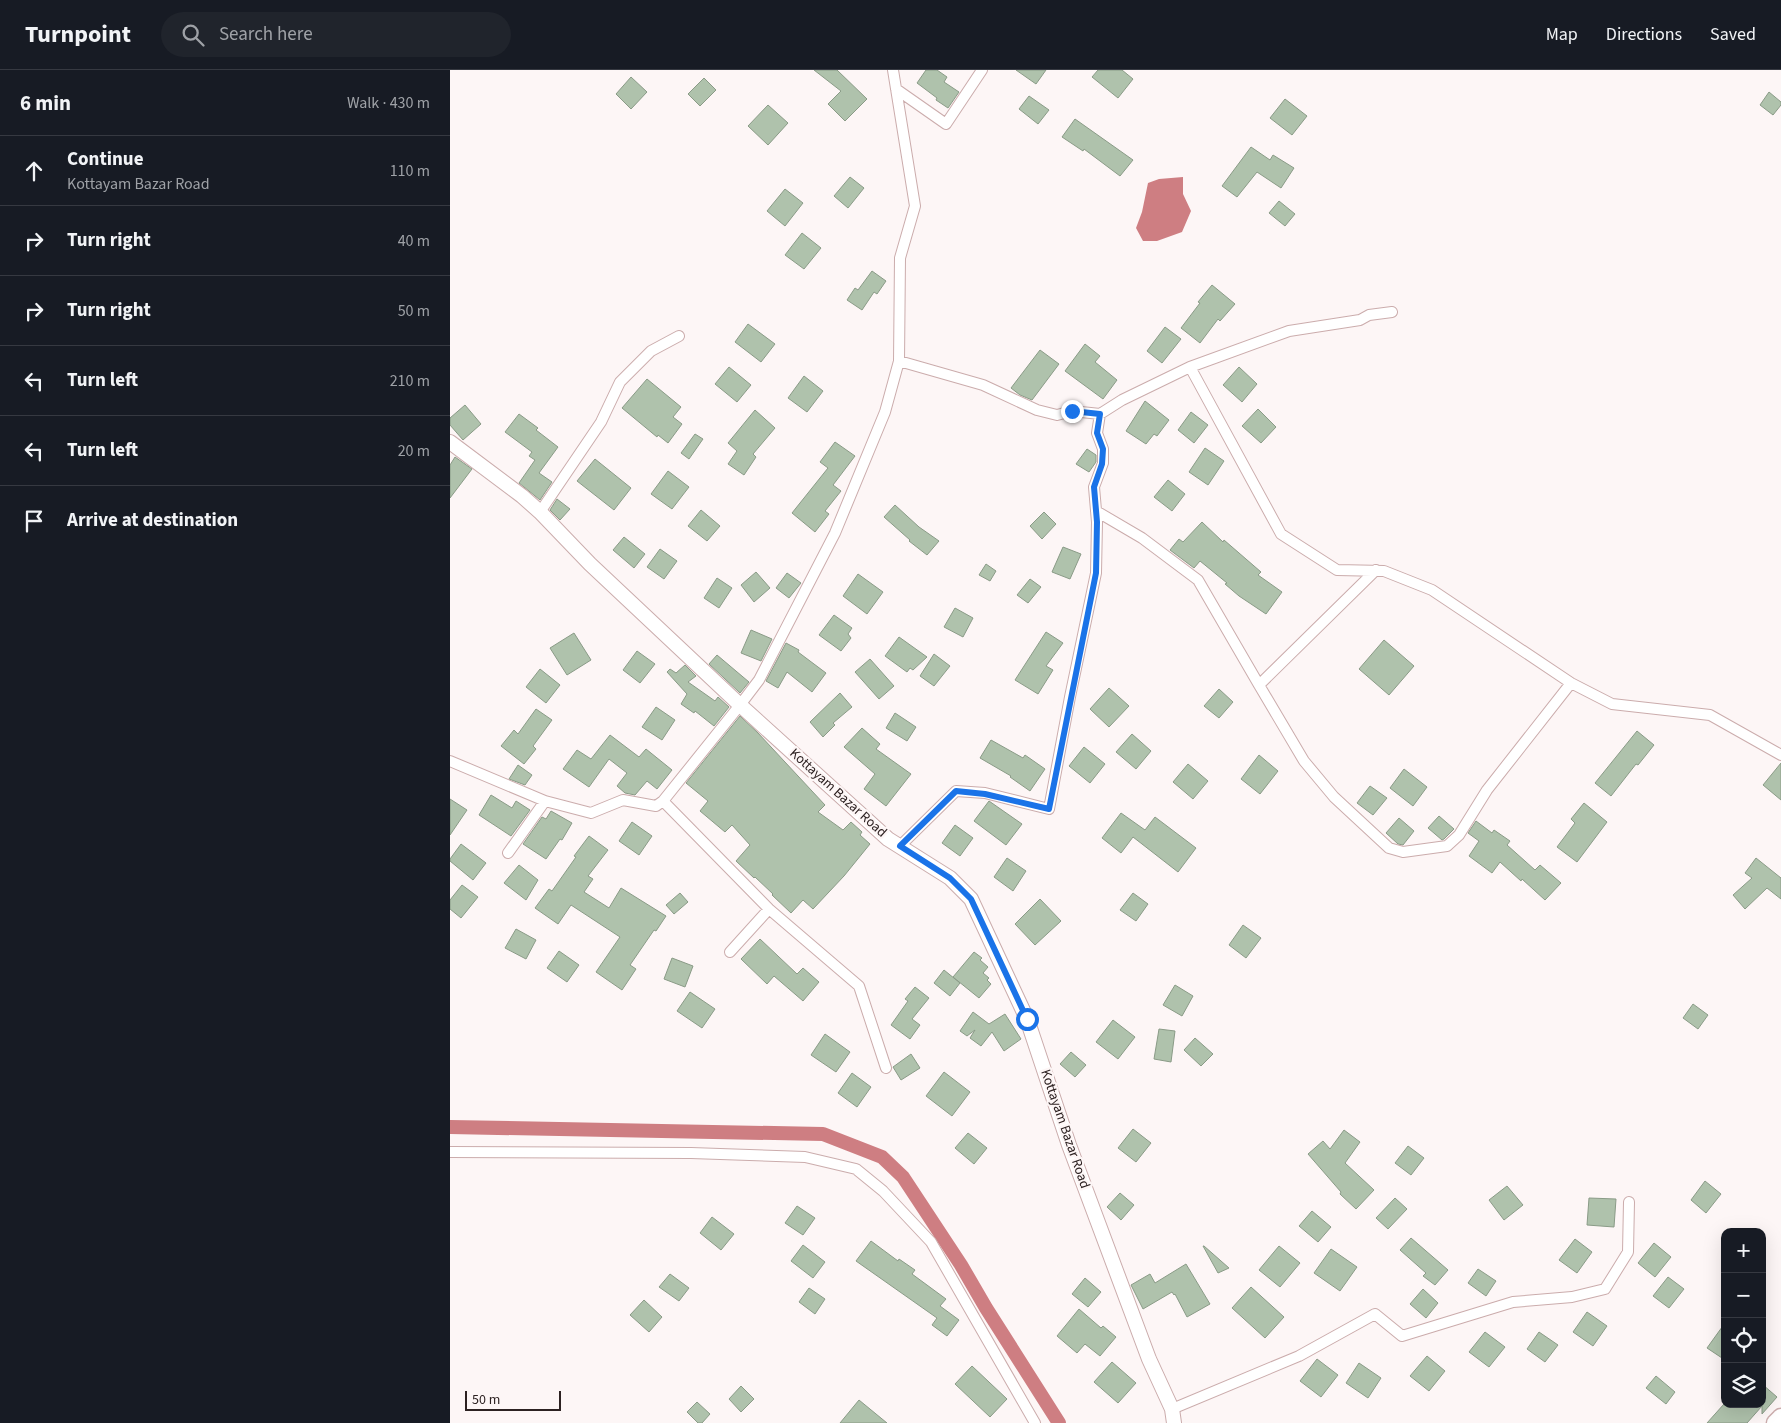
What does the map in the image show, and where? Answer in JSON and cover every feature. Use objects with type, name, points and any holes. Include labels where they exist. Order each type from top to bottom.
[{"type":"main road","name":"Kottayam Bazar Road","points":[[450,442],[522,496],[540,512],[590,564],[740,705],[888,839],[950,878],[971,899],[1027,1019],[1069,1145],[1148,1359],[1172,1409],[1174,1423]]},
{"type":"main road","points":[[1775,1423],[1781,1418]]},
{"type":"street","points":[[450,761],[545,801],[591,813],[623,800],[656,806],[663,801],[759,680],[835,532],[885,412],[899,361],[900,258],[915,206],[893,70]]},
{"type":"street","points":[[896,88],[946,124],[982,70]]},
{"type":"street","points":[[899,361],[983,385],[1037,410],[1057,415],[1072,411],[1100,414],[1122,400],[1190,367],[1289,331],[1360,320],[1369,315],[1392,312]]},
{"type":"street","points":[[540,512],[601,422],[620,382],[651,351],[679,336]]},
{"type":"street","points":[[1190,367],[1281,534],[1337,570],[1384,570],[1432,590],[1571,683],[1612,704],[1710,715],[1781,755]]},
{"type":"street","points":[[900,846],[956,791],[985,794],[1049,809],[1096,573],[1094,487],[1102,464],[1103,449],[1097,433],[1100,414]]},
{"type":"street","points":[[1096,512],[1142,538],[1198,580],[1304,761],[1334,797],[1389,848],[1404,852],[1448,846],[1459,835],[1487,790],[1571,683]]},
{"type":"street","points":[[1259,686],[1376,570]]},
{"type":"street","points":[[508,853],[545,801]]},
{"type":"street","points":[[663,801],[769,909],[859,986],[886,1068]]},
{"type":"street","points":[[730,952],[769,909]]},
{"type":"street","points":[[450,1152],[691,1153],[805,1157],[856,1169],[883,1191],[931,1242],[1035,1423]]},
{"type":"street","points":[[1172,1409],[1299,1356],[1375,1314],[1402,1336],[1513,1302],[1572,1297],[1605,1289],[1628,1252],[1629,1202]]},
{"type":"shaded area","points":[[1183,177],[1183,194],[1191,211],[1182,232],[1157,241],[1143,241],[1136,228],[1142,212],[1148,183],[1159,179]]},
{"type":"building","points":[[814,70],[837,70],[867,99],[845,121],[828,104],[841,91]]},
{"type":"building","points":[[926,70],[937,70],[947,77],[944,82],[959,92],[948,108],[917,83]]},
{"type":"building","points":[[1016,70],[1046,70],[1036,84]]},
{"type":"building","points":[[1098,70],[1122,70],[1133,79],[1118,98],[1092,77]]},
{"type":"building","points":[[631,77],[647,92],[631,109],[616,94]]},
{"type":"building","points":[[704,78],[716,90],[700,106],[688,94]]},
{"type":"building","points":[[1769,92],[1781,102],[1781,105],[1773,115],[1760,105]]},
{"type":"building","points":[[1029,96],[1049,110],[1038,124],[1019,109]]},
{"type":"building","points":[[1285,99],[1307,116],[1292,135],[1270,118]]},
{"type":"building","points":[[768,105],[788,123],[768,145],[748,126]]},
{"type":"building","points":[[1075,119],[1133,160],[1120,176],[1084,149],[1083,151],[1062,137]]},
{"type":"building","points":[[1251,147],[1270,160],[1273,155],[1294,168],[1281,188],[1257,172],[1237,197],[1222,186]]},
{"type":"building","points":[[850,177],[864,188],[848,208],[834,196]]},
{"type":"building","points":[[785,189],[803,203],[785,226],[767,211]]},
{"type":"building","points":[[1279,201],[1295,214],[1285,226],[1269,213]]},
{"type":"building","points":[[802,233],[821,248],[804,269],[785,255]]},
{"type":"building","points":[[872,271],[886,281],[877,294],[874,292],[862,310],[847,300],[855,288],[858,290]]},
{"type":"building","points":[[1212,285],[1235,304],[1220,321],[1218,319],[1200,343],[1181,328]]},
{"type":"building","points":[[748,324],[775,344],[761,362],[735,342]]},
{"type":"building","points":[[1165,327],[1181,339],[1162,363],[1147,351]]},
{"type":"building","points":[[1085,344],[1100,356],[1095,362],[1117,380],[1103,399],[1065,371]]},
{"type":"building","points":[[1040,350],[1059,364],[1032,400],[1020,395],[1011,388]]},
{"type":"building","points":[[729,367],[751,385],[737,402],[715,384]]},
{"type":"building","points":[[1239,367],[1257,384],[1242,402],[1223,385]]},
{"type":"building","points":[[804,376],[823,391],[807,412],[788,398]]},
{"type":"building","points":[[647,379],[681,407],[673,417],[682,424],[668,443],[658,435],[657,437],[622,408]]},
{"type":"building","points":[[1145,401],[1169,420],[1157,436],[1154,434],[1146,444],[1126,431]]},
{"type":"building","points":[[465,405],[481,424],[463,440],[450,425],[450,418]]},
{"type":"building","points":[[1258,409],[1276,427],[1261,443],[1242,426]]},
{"type":"building","points":[[755,410],[775,428],[753,454],[756,457],[744,475],[728,464],[737,451],[728,443]]},
{"type":"building","points":[[1191,412],[1208,425],[1194,443],[1178,430]]},
{"type":"building","points":[[519,414],[538,428],[536,430],[558,447],[539,473],[552,482],[540,500],[519,483],[535,460],[529,456],[532,452],[505,432]]},
{"type":"building","points":[[695,434],[703,439],[689,459],[681,453]]},
{"type":"building","points":[[835,442],[855,456],[833,485],[841,491],[825,511],[829,514],[815,532],[792,513],[828,468],[820,462]]},
{"type":"building","points":[[1205,448],[1224,461],[1208,485],[1189,472]]},
{"type":"building","points":[[1087,449],[1096,455],[1096,462],[1089,472],[1076,464]]},
{"type":"building","points":[[455,457],[472,469],[450,498],[450,465]]},
{"type":"building","points":[[595,459],[631,488],[614,510],[577,481]]},
{"type":"building","points":[[668,471],[689,487],[672,509],[651,494]]},
{"type":"building","points":[[1168,480],[1185,494],[1172,511],[1154,497]]},
{"type":"building","points":[[557,499],[570,509],[560,520],[550,510]]},
{"type":"building","points":[[895,505],[919,527],[939,541],[927,555],[884,517]]},
{"type":"building","points":[[701,510],[720,526],[707,541],[688,526]]},
{"type":"building","points":[[1044,512],[1056,524],[1042,539],[1030,526]]},
{"type":"building","points":[[1202,522],[1223,542],[1224,540],[1261,572],[1258,575],[1282,592],[1266,614],[1239,596],[1225,584],[1227,583],[1200,561],[1194,568],[1170,550],[1179,539],[1183,542]]},
{"type":"building","points":[[624,537],[645,554],[634,568],[613,550]]},
{"type":"building","points":[[1063,547],[1081,554],[1070,579],[1052,572]]},
{"type":"building","points":[[660,549],[677,561],[664,579],[647,567]]},
{"type":"building","points":[[986,564],[996,571],[990,581],[979,575]]},
{"type":"building","points":[[756,572],[770,588],[754,602],[741,585]]},
{"type":"building","points":[[787,573],[801,583],[789,598],[776,588]]},
{"type":"building","points":[[858,574],[883,592],[867,614],[843,596]]},
{"type":"building","points":[[717,578],[732,588],[719,608],[704,598]]},
{"type":"building","points":[[1030,579],[1041,587],[1028,603],[1017,595]]},
{"type":"building","points":[[955,608],[973,618],[963,637],[944,627]]},
{"type":"building","points":[[834,615],[852,628],[848,634],[851,638],[841,651],[819,635]]},
{"type":"building","points":[[751,630],[772,639],[761,661],[741,653]]},
{"type":"building","points":[[1046,632],[1063,643],[1046,666],[1053,670],[1038,694],[1015,680]]},
{"type":"building","points":[[574,633],[591,660],[567,675],[550,648]]},
{"type":"building","points":[[899,637],[927,657],[913,670],[910,668],[907,672],[885,656]]},
{"type":"building","points":[[1384,640],[1414,666],[1389,695],[1359,669]]},
{"type":"building","points":[[786,643],[799,650],[798,652],[826,673],[812,692],[787,672],[778,688],[766,681]]},
{"type":"building","points":[[637,651],[655,664],[640,683],[623,670]]},
{"type":"building","points":[[934,654],[950,666],[934,686],[920,676]]},
{"type":"building","points":[[717,655],[749,682],[740,693],[709,664]]},
{"type":"building","points":[[870,659],[894,686],[879,699],[855,672]]},
{"type":"building","points":[[685,665],[696,676],[688,682],[715,701],[718,697],[729,707],[714,726],[695,711],[694,713],[681,704],[687,694],[667,672],[670,669],[676,673]]},
{"type":"building","points":[[540,669],[560,685],[546,703],[526,687]]},
{"type":"building","points":[[1109,688],[1129,706],[1109,727],[1090,709]]},
{"type":"building","points":[[1219,689],[1233,702],[1219,718],[1204,706]]},
{"type":"building","points":[[840,693],[852,707],[833,723],[835,725],[823,737],[810,722]]},
{"type":"building","points":[[656,707],[675,720],[662,740],[642,727]]},
{"type":"building","points":[[536,709],[552,720],[533,746],[536,749],[524,764],[501,746],[514,730],[518,734]]},
{"type":"building","points":[[895,713],[916,727],[907,741],[886,728]]},
{"type":"building","points":[[740,716],[825,805],[818,812],[843,830],[851,822],[862,832],[860,835],[870,844],[844,876],[813,909],[803,900],[791,913],[736,861],[750,845],[732,825],[725,832],[700,811],[708,801],[686,783]]},
{"type":"building","points":[[862,728],[880,744],[876,749],[911,774],[886,806],[864,789],[875,774],[844,747]]},
{"type":"building","points":[[1637,731],[1654,745],[1638,765],[1636,764],[1611,796],[1595,783]]},
{"type":"building","points":[[1132,734],[1151,751],[1136,769],[1116,752]]},
{"type":"building","points":[[610,735],[639,757],[646,749],[672,770],[657,789],[647,781],[635,795],[625,793],[617,786],[627,773],[609,759],[589,787],[563,769],[577,750],[591,759]]},
{"type":"building","points":[[991,740],[1023,758],[1025,755],[1045,769],[1030,791],[1011,776],[980,758]]},
{"type":"building","points":[[1084,747],[1105,764],[1090,783],[1069,766]]},
{"type":"building","points":[[1259,755],[1278,771],[1260,794],[1241,779]]},
{"type":"building","points":[[1781,763],[1781,800],[1763,785]]},
{"type":"building","points":[[1188,764],[1208,781],[1193,799],[1173,782]]},
{"type":"building","points":[[518,765],[532,775],[525,785],[509,779]]},
{"type":"building","points":[[1404,769],[1427,787],[1413,806],[1390,788]]},
{"type":"building","points":[[1370,786],[1387,798],[1373,815],[1357,803]]},
{"type":"building","points":[[491,795],[512,808],[516,801],[530,810],[511,836],[479,815]]},
{"type":"building","points":[[450,799],[467,810],[450,835]]},
{"type":"building","points":[[989,801],[1022,824],[1006,845],[974,821]]},
{"type":"building","points":[[1584,803],[1607,822],[1577,862],[1557,847],[1575,823],[1571,819]]},
{"type":"building","points":[[551,811],[572,823],[562,840],[560,839],[546,859],[523,844],[542,817],[546,819]]},
{"type":"building","points":[[1121,813],[1145,830],[1155,817],[1196,848],[1178,872],[1133,837],[1121,853],[1102,838]]},
{"type":"building","points":[[1439,816],[1454,829],[1442,840],[1428,828]]},
{"type":"building","points":[[1399,818],[1414,831],[1403,845],[1398,844],[1386,833]]},
{"type":"building","points":[[1476,821],[1492,833],[1494,830],[1510,841],[1507,845],[1535,870],[1540,865],[1561,883],[1545,900],[1500,862],[1492,873],[1469,856],[1479,841],[1468,833]]},
{"type":"building","points":[[632,822],[652,836],[639,855],[619,841]]},
{"type":"building","points":[[955,825],[973,838],[960,856],[942,843]]},
{"type":"building","points":[[589,836],[608,850],[588,876],[593,879],[584,892],[609,908],[621,888],[666,916],[630,965],[636,969],[622,990],[596,972],[620,937],[571,905],[558,924],[535,908],[549,889],[552,891]]},
{"type":"building","points":[[461,844],[486,863],[473,880],[450,861]]},
{"type":"building","points":[[1007,858],[1026,871],[1013,891],[994,877]]},
{"type":"building","points":[[1756,858],[1781,878],[1781,899],[1767,888],[1745,909],[1733,895],[1752,878],[1745,873]]},
{"type":"building","points":[[519,865],[538,880],[526,900],[504,883]]},
{"type":"building","points":[[462,885],[478,897],[461,918],[450,909],[450,900]]},
{"type":"building","points":[[680,893],[688,902],[674,914],[666,905]]},
{"type":"building","points":[[1133,893],[1148,904],[1136,921],[1120,910]]},
{"type":"building","points":[[1040,899],[1061,921],[1035,945],[1015,924]]},
{"type":"building","points":[[1243,925],[1261,938],[1246,958],[1229,945]]},
{"type":"building","points":[[516,929],[536,940],[526,959],[505,948]]},
{"type":"building","points":[[760,939],[797,974],[803,968],[819,982],[803,1001],[774,976],[767,984],[741,959]]},
{"type":"building","points":[[559,951],[579,965],[567,982],[547,968]]},
{"type":"building","points":[[974,952],[982,958],[980,960],[988,967],[983,973],[989,978],[987,980],[991,984],[979,998],[953,977]]},
{"type":"building","points":[[672,958],[693,966],[685,987],[664,979]]},
{"type":"building","points":[[944,970],[960,983],[950,996],[934,983]]},
{"type":"building","points":[[1175,985],[1193,996],[1182,1016],[1163,1005]]},
{"type":"building","points":[[915,987],[929,998],[912,1019],[920,1025],[910,1039],[891,1025],[908,1001],[905,999]]},
{"type":"building","points":[[690,992],[715,1009],[702,1028],[677,1011]]},
{"type":"building","points":[[1693,1004],[1708,1015],[1698,1029],[1683,1018]]},
{"type":"building","points":[[973,1012],[989,1024],[1005,1014],[1021,1039],[1004,1051],[992,1032],[981,1046],[970,1038],[975,1030],[967,1036],[960,1031]]},
{"type":"building","points":[[1113,1020],[1135,1037],[1118,1059],[1096,1042]]},
{"type":"building","points":[[1159,1029],[1175,1031],[1171,1062],[1154,1059]]},
{"type":"building","points":[[825,1034],[850,1052],[836,1072],[811,1055]]},
{"type":"building","points":[[1195,1038],[1213,1054],[1201,1066],[1184,1050]]},
{"type":"building","points":[[1071,1052],[1086,1065],[1075,1077],[1060,1064]]},
{"type":"building","points":[[911,1054],[920,1068],[901,1080],[893,1067]]},
{"type":"building","points":[[944,1072],[970,1092],[952,1116],[926,1096]]},
{"type":"building","points":[[852,1073],[871,1087],[857,1107],[838,1093]]},
{"type":"building","points":[[1133,1129],[1151,1143],[1136,1162],[1118,1148]]},
{"type":"building","points":[[1344,1130],[1360,1142],[1345,1163],[1374,1190],[1356,1209],[1340,1194],[1341,1192],[1308,1154],[1323,1141],[1330,1149]]},
{"type":"building","points":[[968,1133],[987,1148],[974,1164],[955,1148]]},
{"type":"building","points":[[1408,1146],[1424,1158],[1411,1175],[1395,1163]]},
{"type":"building","points":[[1705,1181],[1721,1194],[1706,1213],[1691,1200]]},
{"type":"building","points":[[1507,1186],[1523,1205],[1504,1220],[1489,1200]]},
{"type":"building","points":[[1120,1193],[1134,1205],[1121,1220],[1107,1207]]},
{"type":"building","points":[[1395,1198],[1407,1209],[1388,1229],[1376,1218]]},
{"type":"building","points":[[1589,1198],[1616,1199],[1614,1227],[1587,1225]]},
{"type":"building","points":[[797,1206],[815,1218],[803,1235],[785,1223]]},
{"type":"building","points":[[1312,1211],[1331,1227],[1318,1242],[1299,1226]]},
{"type":"building","points":[[712,1217],[734,1234],[721,1250],[700,1233]]},
{"type":"building","points":[[1411,1238],[1448,1270],[1435,1285],[1423,1276],[1426,1273],[1400,1250]]},
{"type":"building","points":[[1575,1239],[1592,1252],[1577,1273],[1559,1260]]},
{"type":"building","points":[[871,1241],[898,1261],[899,1259],[915,1270],[912,1274],[946,1299],[940,1306],[959,1320],[947,1336],[932,1325],[937,1318],[856,1261]]},
{"type":"building","points":[[1654,1243],[1671,1257],[1655,1277],[1638,1263]]},
{"type":"building","points":[[803,1245],[825,1262],[813,1278],[791,1261]]},
{"type":"building","points":[[1204,1246],[1229,1268],[1218,1273]]},
{"type":"building","points":[[1279,1246],[1300,1263],[1280,1287],[1259,1270]]},
{"type":"building","points":[[1331,1249],[1357,1267],[1340,1291],[1314,1273]]},
{"type":"building","points":[[1186,1264],[1210,1304],[1187,1317],[1175,1294],[1172,1292],[1143,1309],[1131,1285],[1150,1274],[1155,1283]]},
{"type":"building","points":[[1478,1269],[1496,1281],[1486,1296],[1468,1283]]},
{"type":"building","points":[[670,1274],[689,1288],[679,1301],[659,1287]]},
{"type":"building","points":[[1668,1277],[1684,1289],[1669,1308],[1653,1296]]},
{"type":"building","points":[[1085,1278],[1101,1292],[1088,1307],[1072,1294]]},
{"type":"building","points":[[1251,1287],[1284,1317],[1265,1338],[1232,1308]]},
{"type":"building","points":[[809,1288],[825,1299],[815,1314],[799,1302]]},
{"type":"building","points":[[1423,1289],[1438,1303],[1426,1318],[1410,1304]]},
{"type":"building","points":[[644,1300],[662,1317],[649,1332],[630,1315]]},
{"type":"building","points":[[1079,1309],[1101,1328],[1103,1326],[1116,1337],[1100,1356],[1085,1344],[1077,1353],[1057,1336]]},
{"type":"building","points":[[1587,1312],[1607,1326],[1593,1346],[1573,1332]]},
{"type":"building","points":[[1721,1329],[1721,1357],[1707,1348]]},
{"type":"building","points":[[1485,1332],[1505,1347],[1489,1367],[1469,1352]]},
{"type":"building","points":[[1539,1332],[1558,1345],[1545,1362],[1527,1349]]},
{"type":"building","points":[[1427,1356],[1445,1371],[1429,1391],[1410,1376]]},
{"type":"building","points":[[1317,1359],[1338,1375],[1321,1397],[1300,1381]]},
{"type":"building","points":[[1112,1362],[1136,1383],[1118,1403],[1094,1382]]},
{"type":"building","points":[[1359,1363],[1381,1378],[1368,1398],[1346,1383]]},
{"type":"building","points":[[972,1366],[1007,1399],[990,1417],[955,1384]]},
{"type":"building","points":[[1656,1376],[1675,1392],[1666,1404],[1646,1388]]},
{"type":"building","points":[[741,1386],[754,1399],[741,1412],[729,1399]]},
{"type":"building","points":[[1766,1387],[1777,1397],[1762,1414],[1762,1408],[1766,1408]]},
{"type":"building","points":[[859,1400],[887,1423],[840,1423]]},
{"type":"building","points":[[697,1402],[710,1414],[702,1423],[698,1423],[687,1412]]},
{"type":"building","points":[[1721,1407],[1760,1408],[1747,1423],[1707,1423]]},
{"type":"waterway","points":[[450,1127],[823,1134],[882,1157],[903,1177],[961,1265],[1059,1423]]},
{"type":"route","points":[[1027,1019],[971,899],[950,878],[900,846],[956,791],[985,794],[1049,809],[1096,573],[1097,522],[1094,487],[1102,464],[1103,449],[1097,433],[1100,414],[1072,411]]}]
